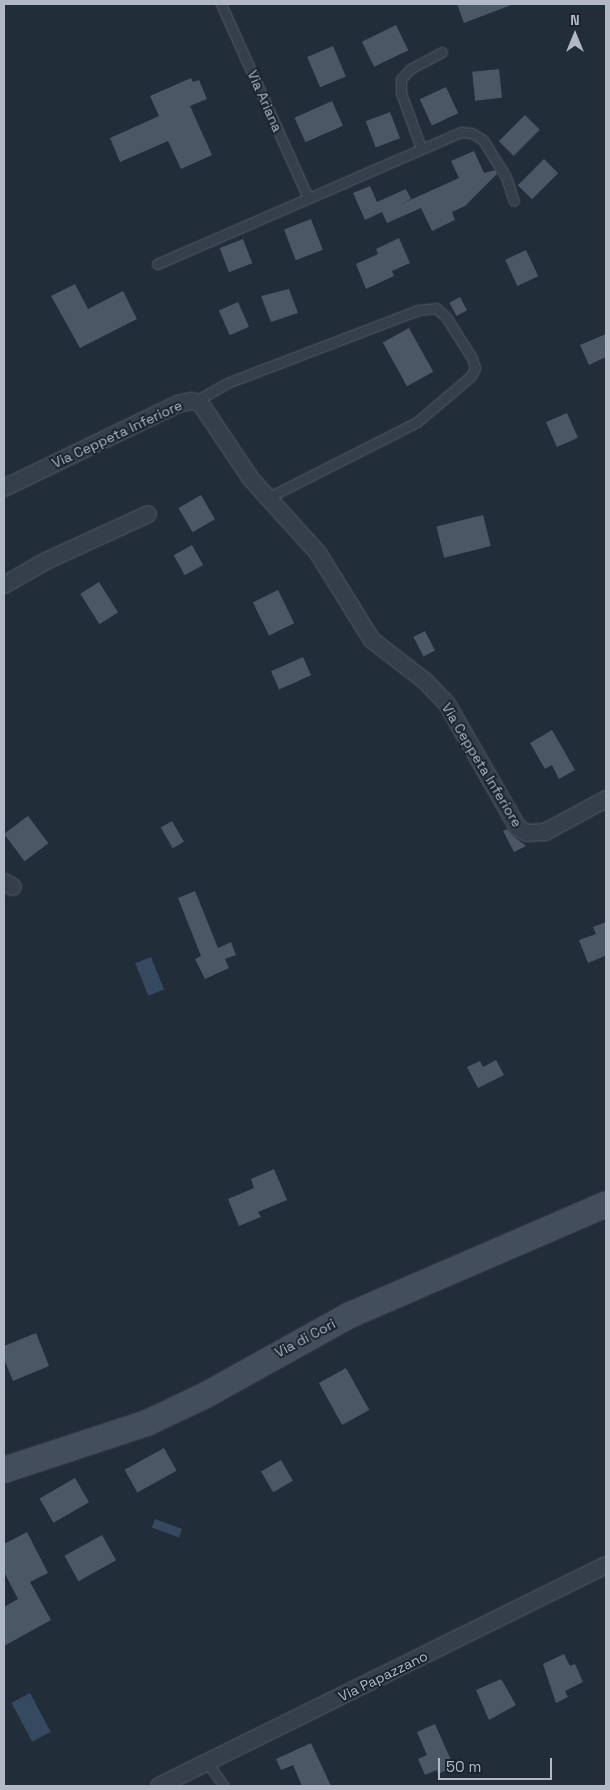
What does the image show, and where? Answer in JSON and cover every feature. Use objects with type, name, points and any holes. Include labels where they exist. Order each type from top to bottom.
[{"type":"main road","name":"Via di Cori","points":[[4,1470],[87,1445],[157,1418],[350,1315],[606,1204]]},
{"type":"street","name":"Via Ceppeta Inferiore","points":[[4,488],[178,404],[196,401],[207,409],[245,471],[267,498],[318,553],[372,640],[425,680],[447,704],[518,828],[527,833],[545,832],[606,799]]},
{"type":"street","points":[[4,585],[51,558],[148,514]]},
{"type":"street","name":"Via Papazzano","points":[[159,1786],[606,1565]]},
{"type":"lane","name":"Via Ariana","points":[[221,4],[308,198]]},
{"type":"lane","points":[[421,148],[401,93],[401,79],[410,69],[442,52]]},
{"type":"lane","points":[[157,264],[461,132],[478,136],[499,164],[514,201]]},
{"type":"lane","points":[[196,401],[227,383],[418,310],[436,308],[446,317],[472,358],[475,368],[471,376],[412,425],[267,498]]},
{"type":"lane","points":[[207,1762],[224,1786]]},
{"type":"water","points":[[151,957],[164,989],[148,996],[135,963]]},
{"type":"water","points":[[155,1519],[182,1529],[179,1537],[152,1527]]},
{"type":"water","points":[[30,1693],[51,1732],[32,1742],[11,1703]]},
{"type":"building","points":[[457,4],[511,4],[511,5],[464,23]]},
{"type":"building","points":[[396,25],[408,50],[374,67],[362,42]]},
{"type":"building","points":[[333,46],[346,76],[320,87],[307,57]]},
{"type":"building","points":[[499,69],[502,98],[475,101],[472,72]]},
{"type":"building","points":[[191,78],[193,82],[199,80],[207,99],[190,106],[212,155],[181,169],[168,141],[120,162],[110,138],[159,116],[150,96]]},
{"type":"building","points":[[446,87],[458,113],[432,126],[420,99]]},
{"type":"building","points":[[332,101],[343,126],[306,142],[295,118]]},
{"type":"building","points":[[390,112],[400,138],[376,147],[366,121]]},
{"type":"building","points":[[525,115],[540,130],[514,156],[499,141]]},
{"type":"building","points":[[474,151],[484,173],[495,170],[497,174],[465,206],[452,212],[455,220],[432,231],[421,208],[387,223],[382,212],[365,220],[353,193],[370,186],[377,202],[406,189],[411,199],[399,205],[459,178],[451,161]]},
{"type":"building","points":[[544,159],[558,173],[532,199],[518,185]]},
{"type":"building","points":[[311,219],[323,250],[296,260],[284,229]]},
{"type":"building","points":[[399,238],[410,263],[392,271],[394,276],[366,289],[356,264],[378,254],[376,249]]},
{"type":"building","points":[[243,239],[252,263],[229,272],[220,248]]},
{"type":"building","points":[[526,250],[538,276],[517,286],[505,260]]},
{"type":"building","points":[[75,284],[88,309],[123,291],[137,319],[80,348],[51,296]]},
{"type":"building","points":[[289,289],[298,313],[271,322],[261,296]]},
{"type":"building","points":[[460,297],[467,310],[456,316],[449,303]]},
{"type":"building","points":[[238,302],[249,327],[230,335],[219,311]]},
{"type":"building","points":[[409,328],[433,372],[407,386],[383,343]]},
{"type":"building","points":[[606,334],[606,357],[589,365],[580,345]]},
{"type":"building","points":[[567,413],[578,438],[557,447],[546,422]]},
{"type":"building","points":[[201,495],[215,519],[192,532],[178,508]]},
{"type":"building","points":[[483,515],[491,546],[444,558],[436,527]]},
{"type":"building","points":[[192,545],[203,565],[185,575],[174,555]]},
{"type":"building","points":[[99,582],[118,613],[99,624],[80,594]]},
{"type":"building","points":[[278,590],[294,623],[269,636],[253,602]]},
{"type":"building","points":[[425,631],[435,651],[423,657],[413,637]]},
{"type":"building","points":[[303,657],[311,675],[279,690],[271,671]]},
{"type":"building","points":[[552,730],[575,770],[559,779],[552,765],[545,769],[530,743]]},
{"type":"building","points":[[28,816],[48,843],[25,861],[4,834]]},
{"type":"building","points":[[172,821],[184,842],[173,848],[161,828]]},
{"type":"building","points":[[507,829],[526,846],[514,852],[503,831]]},
{"type":"building","points":[[195,891],[218,948],[231,942],[236,955],[225,959],[229,968],[205,979],[195,959],[201,956],[178,898]]},
{"type":"building","points":[[606,922],[606,958],[605,956],[588,963],[579,940],[596,934],[593,927]]},
{"type":"building","points":[[496,1060],[504,1075],[478,1088],[467,1067],[480,1061],[483,1067]]},
{"type":"building","points":[[274,1169],[287,1200],[258,1212],[261,1217],[239,1226],[228,1199],[254,1188],[251,1179]]},
{"type":"building","points":[[36,1333],[49,1366],[13,1381],[4,1359],[4,1346]]},
{"type":"building","points":[[346,1368],[369,1410],[342,1425],[319,1383]]},
{"type":"building","points":[[164,1448],[177,1471],[137,1493],[125,1470]]},
{"type":"building","points":[[281,1460],[293,1481],[273,1492],[261,1472]]},
{"type":"building","points":[[75,1478],[89,1502],[53,1523],[39,1498]]},
{"type":"building","points":[[27,1532],[48,1573],[30,1582],[51,1620],[4,1646],[4,1607],[18,1599],[4,1572],[4,1544]]},
{"type":"building","points":[[102,1535],[116,1560],[78,1581],[64,1556]]},
{"type":"building","points":[[564,1654],[570,1666],[575,1664],[583,1682],[565,1691],[568,1697],[556,1703],[543,1664]]},
{"type":"building","points":[[501,1679],[516,1705],[489,1720],[476,1690]]},
{"type":"building","points":[[435,1724],[454,1767],[438,1774],[437,1770],[425,1775],[418,1759],[427,1755],[417,1732]]},
{"type":"building","points":[[311,1743],[331,1786],[302,1786],[293,1765],[281,1770],[276,1759]]}]
